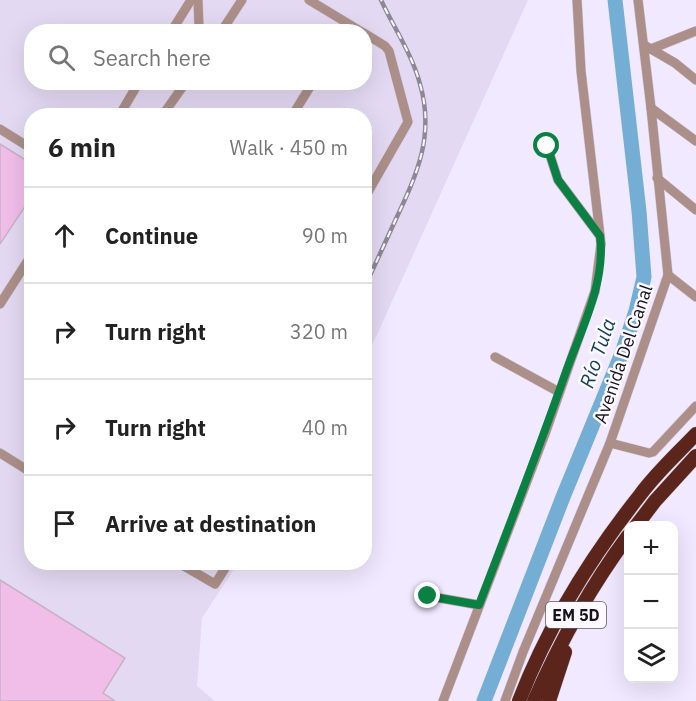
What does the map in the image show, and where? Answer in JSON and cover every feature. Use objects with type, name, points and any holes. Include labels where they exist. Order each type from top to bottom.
[{"type":"highway","name":"EM 5D","points":[[519,701],[534,663],[564,604],[640,494],[696,434]]},
{"type":"highway","points":[[639,521],[696,456]]},
{"type":"highway","name":"EM 5D","points":[[534,701],[577,612],[624,541]]},
{"type":"highway","points":[[549,701],[559,666],[572,637],[609,573],[612,557]]},
{"type":"street","points":[[176,24],[191,0]]},
{"type":"street","points":[[198,0],[199,24]]},
{"type":"street","points":[[226,24],[242,0]]},
{"type":"street","points":[[309,0],[342,24]]},
{"type":"street","points":[[442,701],[595,291],[601,244],[581,71],[577,0]]},
{"type":"street","name":"Avenida Del Canal","points":[[505,701],[610,443],[668,275],[657,178],[647,46],[638,0]]},
{"type":"street","points":[[647,46],[696,31]]},
{"type":"street","points":[[372,38],[389,51],[408,122],[372,186]]},
{"type":"street","points":[[647,46],[675,63],[696,80]]},
{"type":"street","points":[[124,108],[134,90]]},
{"type":"street","points":[[168,108],[180,90]]},
{"type":"street","points":[[297,108],[308,90]]},
{"type":"street","points":[[651,108],[696,141]]},
{"type":"street","points":[[0,129],[24,143]]},
{"type":"street","points":[[547,146],[558,180],[600,236]]},
{"type":"street","points":[[657,178],[696,210]]},
{"type":"street","points":[[0,304],[24,266]]},
{"type":"street","points":[[668,275],[696,297]]},
{"type":"street","points":[[495,357],[559,392]]},
{"type":"street","points":[[610,443],[653,452],[696,406]]},
{"type":"street","points":[[0,453],[24,468]]},
{"type":"street","points":[[191,570],[215,584],[224,570]]},
{"type":"street","points":[[428,596],[479,605]]},
{"type":"shaded area","points":[[0,0],[528,0],[372,344],[372,108],[24,108],[24,570],[233,570],[202,618],[197,686],[215,701],[0,701]]},
{"type":"building","points":[[0,144],[24,159],[24,208],[0,244]]},
{"type":"building","points":[[0,580],[125,658],[103,693],[115,701],[0,701]]},
{"type":"waterway","name":"Río Tula","points":[[484,701],[622,353],[644,277],[639,211],[615,0]]},
{"type":"railway","points":[[372,271],[417,171],[426,121],[417,73],[381,0]]},
{"type":"route","points":[[428,596],[479,605],[595,291],[599,267],[600,236],[558,180],[547,146]]}]
